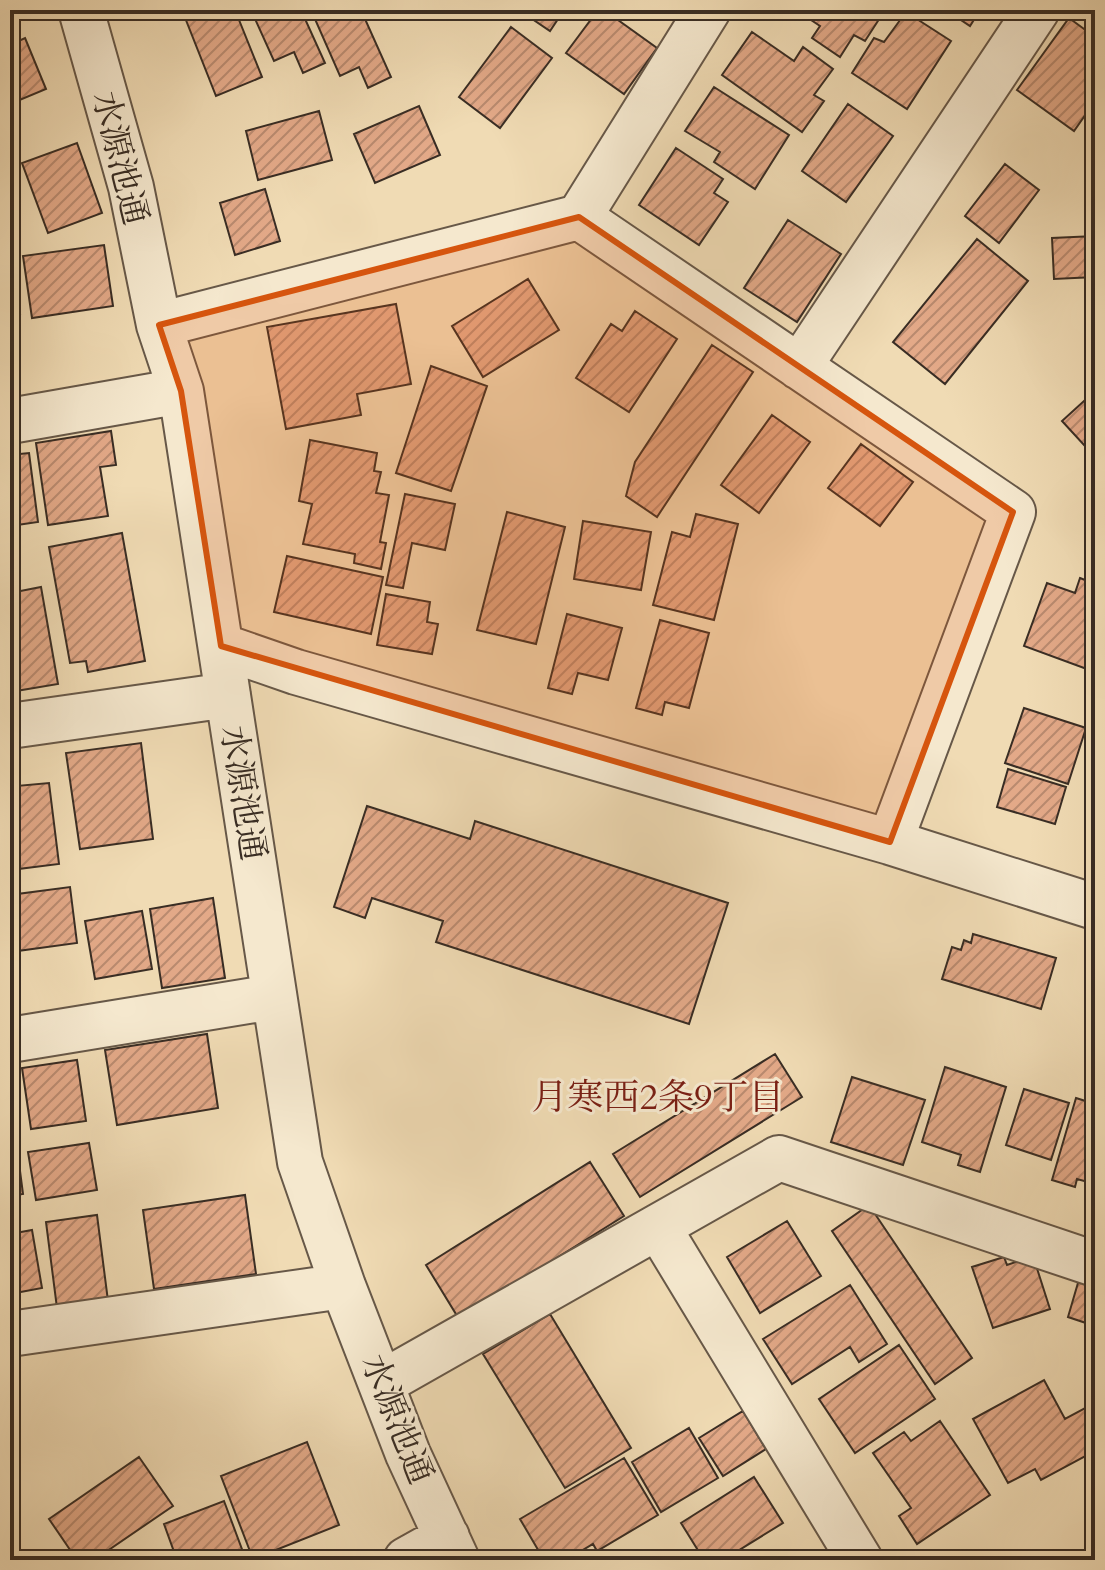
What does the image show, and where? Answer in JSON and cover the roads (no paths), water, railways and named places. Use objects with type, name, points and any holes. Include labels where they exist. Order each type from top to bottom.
[{"type":"street","name":"水源池通","points":[[81,10],[131,187],[159,325],[181,391],[300,1162],[343,1286],[408,1454],[452,1548]]},
{"type":"street","points":[[159,325],[579,217],[708,10]]},
{"type":"street","points":[[799,367],[1037,10]]},
{"type":"street","points":[[579,217],[1013,512],[890,842]]},
{"type":"street","points":[[10,421],[181,391]]},
{"type":"street","points":[[221,646],[296,672],[890,842],[1095,907]]},
{"type":"street","points":[[10,726],[228,695]]},
{"type":"street","points":[[10,1040],[273,997]]},
{"type":"street","points":[[382,1383],[779,1158],[1095,1264]]},
{"type":"street","points":[[658,1227],[860,1560]]},
{"type":"street","points":[[10,1334],[343,1286]]},
{"type":"street","points":[[406,1560],[452,1548]]},
{"type":"district","name":"月寒西2条9丁目","points":[[658,1097]]}]
